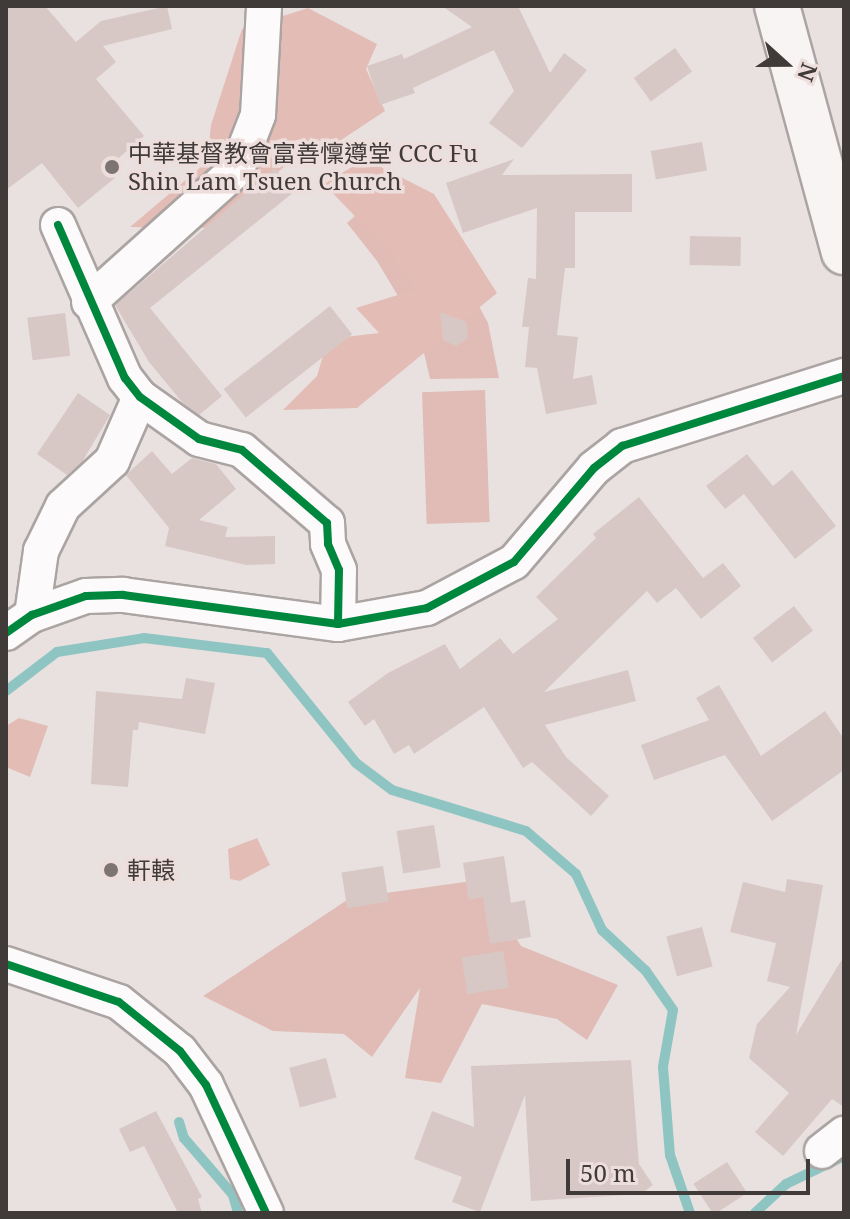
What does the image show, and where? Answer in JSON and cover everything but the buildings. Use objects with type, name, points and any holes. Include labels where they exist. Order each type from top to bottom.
[{"type":"main road","points":[[777,6],[844,252]]},
{"type":"street","points":[[89,302],[237,169],[258,115],[264,6]]},
{"type":"street","points":[[58,225],[89,302],[125,378],[140,397],[199,439],[242,450],[327,523],[328,544],[339,570],[338,624]]},
{"type":"street","points":[[19,624],[86,596],[123,595],[338,624],[427,608],[514,562],[594,468],[622,446],[844,376]]},
{"type":"street","points":[[19,624],[41,551],[63,506],[112,461],[140,397]]},
{"type":"street","points":[[6,964],[119,1002],[180,1051],[206,1085],[266,1213]]},
{"type":"shaded area","points":[[308,8],[377,44],[366,69],[385,111],[329,148],[303,151],[211,228],[130,227],[207,162],[211,125],[242,29]]},
{"type":"shaded area","points":[[365,159],[434,194],[497,293],[357,408],[283,410],[317,376],[328,339],[379,333],[356,308],[417,289],[394,257],[324,184]]},
{"type":"shaded area","points":[[387,188],[465,280],[488,323],[499,378],[430,379],[419,331],[377,261],[347,223]]},
{"type":"shaded area","points":[[485,390],[490,522],[427,524],[422,392]]},
{"type":"shaded area","points":[[19,718],[48,726],[30,777],[6,767],[6,726]]},
{"type":"shaded area","points":[[257,838],[270,865],[240,881],[230,879],[228,849]]},
{"type":"shaded area","points":[[479,880],[521,946],[618,985],[587,1040],[557,1019],[482,1004],[441,1083],[405,1078],[420,988],[372,1057],[344,1034],[273,1031],[203,996],[350,898]]},
{"type":"waterway","points":[[6,691],[57,652],[144,638],[267,653],[356,763],[392,790],[526,831],[576,874],[602,930],[646,971],[673,1010],[663,1067],[670,1155],[690,1213]]},
{"type":"waterway","points":[[179,1122],[184,1138],[233,1195],[238,1213]]},
{"type":"waterway","points":[[755,1213],[786,1184],[844,1156]]},
{"type":"cycle path","points":[[58,225],[125,378],[140,397],[199,439],[242,450],[327,523],[328,544],[339,570],[338,624]]},
{"type":"cycle path","points":[[6,633],[32,615],[86,596],[123,595],[338,624],[427,608],[514,562],[594,468],[622,446],[844,376]]},
{"type":"cycle path","points":[[6,964],[119,1002],[180,1051],[206,1085],[266,1213]]},
{"type":"place","name":"中華基督教會富善懍遵堂 CCC Fu Shin Lam Tsuen Church","points":[[112,167]]},
{"type":"place","name":"軒轅","points":[[111,870]]}]
